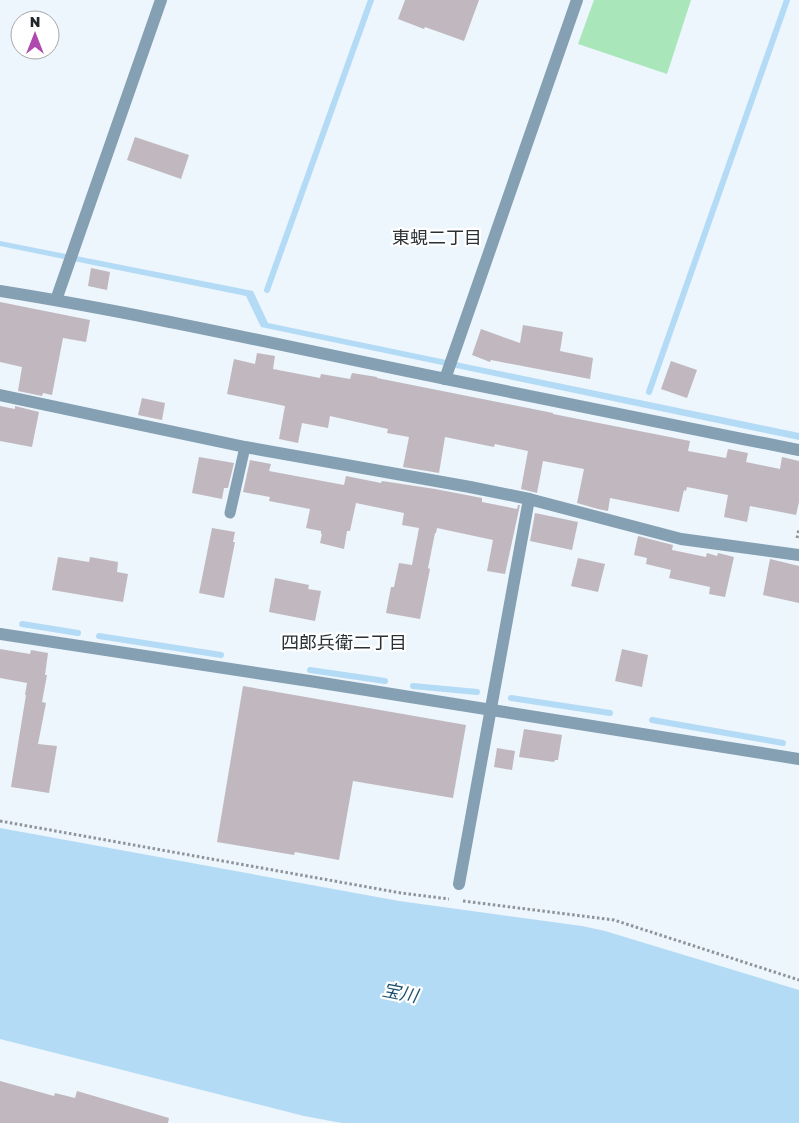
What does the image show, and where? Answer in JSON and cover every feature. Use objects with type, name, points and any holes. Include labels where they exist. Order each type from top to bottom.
[{"type":"street","points":[[56,300],[161,0]]},
{"type":"street","points":[[449,369],[577,0]]},
{"type":"street","points":[[0,291],[251,338],[449,369],[799,450]]},
{"type":"street","points":[[0,395],[245,447],[529,499],[681,539],[799,554]]},
{"type":"street","points":[[460,884],[529,499]]},
{"type":"street","points":[[0,634],[799,759]]},
{"type":"lane","points":[[230,512],[245,447]]},
{"type":"path","points":[[0,821],[401,893],[450,899]]},
{"type":"path","points":[[459,900],[614,920],[799,980]]},
{"type":"green space","points":[[594,0],[691,0],[667,74],[578,44]]},
{"type":"water","points":[[0,241],[253,291],[268,323],[799,433],[799,440],[261,327],[246,296],[0,246]]},
{"type":"water","name":"宝川","points":[[0,828],[399,901],[582,926],[605,931],[799,990],[799,1123],[342,1123],[304,1116],[0,1039]]},
{"type":"building","points":[[405,0],[479,0],[464,41],[398,19]]},
{"type":"building","points":[[135,137],[189,155],[181,179],[127,160]]},
{"type":"building","points":[[91,268],[110,272],[107,290],[88,286]]},
{"type":"building","points":[[0,302],[90,320],[86,342],[63,338],[52,395],[43,393],[42,396],[18,391],[22,367],[0,362]]},
{"type":"building","points":[[523,325],[563,332],[560,351],[593,358],[590,379],[491,360],[490,362],[472,355],[481,329],[520,343]]},
{"type":"building","points":[[257,353],[275,356],[273,369],[320,378],[321,374],[350,379],[352,373],[377,377],[690,441],[688,451],[726,458],[728,449],[748,453],[746,462],[780,469],[782,457],[799,461],[799,502],[796,515],[750,506],[747,522],[724,517],[728,495],[687,487],[686,491],[684,490],[679,512],[610,498],[608,511],[598,509],[577,503],[584,469],[543,461],[537,493],[521,489],[528,451],[495,444],[494,447],[445,437],[439,473],[403,467],[409,437],[387,433],[388,429],[330,416],[328,428],[302,423],[298,443],[279,439],[285,406],[227,394],[234,359],[255,364]]},
{"type":"building","points":[[671,361],[697,370],[687,398],[661,389]]},
{"type":"building","points":[[142,398],[165,403],[162,420],[138,415]]},
{"type":"building","points":[[0,406],[15,409],[15,406],[39,412],[32,447],[0,441]]},
{"type":"building","points":[[199,457],[234,463],[228,488],[224,488],[222,499],[192,493]]},
{"type":"building","points":[[250,460],[271,464],[269,471],[344,485],[346,476],[482,498],[482,502],[517,509],[518,505],[520,505],[505,574],[487,571],[493,540],[437,528],[428,568],[430,569],[420,619],[386,613],[391,587],[394,587],[399,563],[412,565],[419,528],[402,525],[404,513],[356,503],[350,531],[347,531],[344,549],[320,543],[321,531],[306,528],[310,509],[269,501],[270,497],[243,492]]},
{"type":"building","points":[[535,513],[578,522],[572,550],[530,541]]},
{"type":"building","points":[[212,528],[235,532],[233,542],[235,542],[224,598],[199,593]]},
{"type":"building","points":[[638,536],[673,545],[672,550],[706,557],[707,553],[717,556],[718,553],[734,557],[725,597],[709,594],[710,587],[669,578],[671,570],[646,564],[647,558],[634,555]]},
{"type":"building","points":[[58,557],[89,562],[90,557],[118,562],[117,572],[128,574],[123,602],[52,590]]},
{"type":"building","points":[[578,558],[605,564],[598,592],[571,586]]},
{"type":"building","points":[[770,559],[799,566],[799,603],[763,595]]},
{"type":"building","points":[[275,578],[309,585],[308,589],[321,591],[315,621],[269,612]]},
{"type":"building","points":[[0,649],[30,654],[31,650],[48,653],[45,675],[47,675],[42,702],[46,703],[38,744],[57,746],[49,793],[11,787],[27,683],[0,678]]},
{"type":"building","points":[[622,649],[648,655],[642,687],[615,681]]},
{"type":"building","points":[[243,686],[466,725],[453,798],[353,781],[339,860],[295,852],[294,855],[217,842]]},
{"type":"building","points":[[524,729],[562,735],[558,760],[554,762],[519,757]]},
{"type":"building","points":[[497,748],[515,751],[512,770],[494,767]]},
{"type":"building","points":[[0,1081],[54,1096],[55,1093],[75,1098],[77,1091],[169,1118],[168,1123],[0,1123]]},
{"type":"waterway","points":[[267,290],[371,0]]},
{"type":"waterway","points":[[649,392],[787,0]]},
{"type":"waterway","points":[[22,624],[78,633]]},
{"type":"waterway","points":[[99,636],[221,655]]},
{"type":"waterway","points":[[310,670],[385,681]]},
{"type":"waterway","points":[[413,686],[477,692]]},
{"type":"waterway","points":[[511,698],[610,713]]},
{"type":"waterway","points":[[652,720],[783,743]]},
{"type":"district","name":"東蜆二丁目","points":[[437,238]]},
{"type":"district","name":"四郎兵衛二丁目","points":[[344,643]]}]
